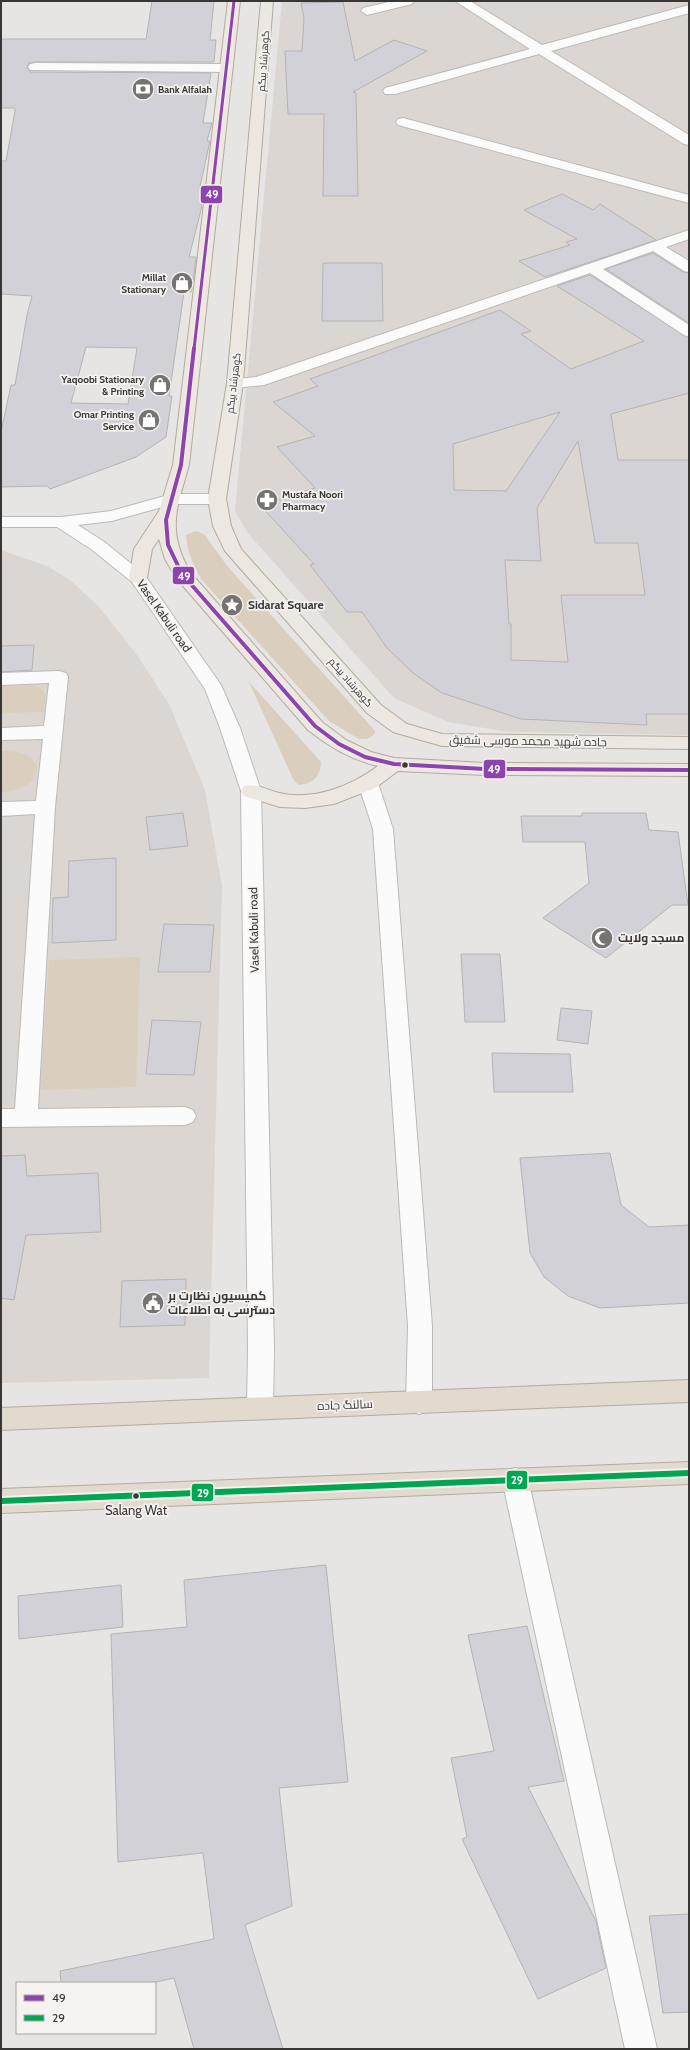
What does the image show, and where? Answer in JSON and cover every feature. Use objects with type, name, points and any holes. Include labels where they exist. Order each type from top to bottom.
[{"type":"highway","name":"سالنگ جاده","points":[[1,1419],[689,1391]]},
{"type":"highway","points":[[1,1501],[689,1473]]},
{"type":"main road","points":[[234,1],[181,465],[169,506],[165,537],[173,560],[182,574],[315,726],[339,744],[365,757],[394,764],[485,769],[689,770]]},
{"type":"main road","name":"گوهرشاد بیگم","points":[[267,1],[235,383],[217,499],[217,510],[222,531],[234,551],[374,709]]},
{"type":"main road","points":[[138,578],[143,549],[169,506]]},
{"type":"main road","name":"جاده شهید محمد موسی شفیق","points":[[374,709],[400,728],[442,740],[689,743]]},
{"type":"main road","points":[[251,792],[280,800],[306,801],[334,797],[368,783],[394,764]]},
{"type":"street","points":[[367,11],[408,1]]},
{"type":"street","points":[[461,1],[689,141]]},
{"type":"street","points":[[663,5],[683,10],[689,19]]},
{"type":"street","points":[[390,91],[683,10]]},
{"type":"street","points":[[35,67],[226,68]]},
{"type":"street","points":[[403,122],[689,199]]},
{"type":"street","points":[[235,383],[258,382],[689,234]]},
{"type":"street","points":[[655,246],[689,268]]},
{"type":"street","points":[[592,268],[689,332]]},
{"type":"street","points":[[1,522],[61,522],[112,516],[217,499]]},
{"type":"street","name":"Vasel Kabuli road","points":[[61,522],[97,544],[138,578],[214,689],[230,728],[251,792],[261,1340],[260,1408]]},
{"type":"street","points":[[1,679],[59,677],[45,807],[26,1117]]},
{"type":"street","points":[[1,734],[53,732]]},
{"type":"street","points":[[368,783],[382,829],[420,1326],[419,1402]]},
{"type":"street","points":[[1,809],[45,807]]},
{"type":"street","points":[[1,1118],[185,1116]]},
{"type":"street","points":[[515,1479],[641,2049]]},
{"type":"shaded area","points":[[282,1],[689,1],[689,735],[508,732],[448,722],[394,698],[247,532],[235,511]]},
{"type":"shaded area","points":[[196,531],[204,534],[228,567],[375,731],[374,735],[367,739],[359,739],[329,721],[202,580],[191,558],[186,535]]},
{"type":"shaded area","points":[[1,550],[47,566],[70,580],[99,607],[137,655],[169,704],[205,790],[222,886],[209,1378],[1,1383]]},
{"type":"shaded area","points":[[249,682],[321,762],[318,775],[309,783],[299,785],[294,781]]},
{"type":"shaded area","points":[[31,685],[41,688],[46,694],[44,712],[1,713],[1,686]]},
{"type":"shaded area","points":[[1,751],[17,752],[28,756],[35,763],[37,770],[34,778],[16,790],[1,792]]},
{"type":"shaded area","points":[[140,957],[136,1087],[40,1090],[49,960]]},
{"type":"building","points":[[152,1],[214,1],[210,40],[216,40],[214,62],[35,62],[29,63],[27,68],[30,72],[211,73],[203,123],[212,123],[207,141],[210,141],[199,191],[204,191],[201,210],[189,257],[196,257],[193,283],[191,292],[184,292],[169,396],[172,396],[166,437],[136,457],[50,489],[47,486],[1,487],[1,432],[11,385],[15,385],[27,315],[32,296],[1,294],[1,161],[6,161],[15,108],[1,108],[1,39],[146,39]],"holes":[[[86,347],[137,348],[128,404],[71,403]]]},
{"type":"building","points":[[343,2],[355,61],[394,40],[427,51],[353,92],[356,93],[358,196],[323,196],[324,114],[288,114],[285,51],[302,51],[304,18],[301,3]]},
{"type":"building","points":[[562,194],[593,210],[600,204],[656,240],[545,277],[519,261],[570,245],[566,242],[577,239],[524,210]]},
{"type":"building","points":[[653,253],[683,272],[689,273],[689,323],[606,269]]},
{"type":"building","points":[[323,263],[382,263],[383,321],[322,321]]},
{"type":"building","points":[[590,275],[689,338],[689,393],[611,414],[618,460],[689,460],[689,714],[646,714],[647,725],[521,719],[442,693],[413,673],[387,648],[362,612],[347,612],[310,565],[314,564],[260,505],[315,488],[277,447],[315,436],[273,402],[318,386],[310,379],[500,310],[531,331],[521,334],[571,369],[644,341],[557,286]],"holes":[[[560,412],[506,491],[454,490],[453,444]],[[578,441],[595,543],[638,543],[645,595],[561,595],[568,662],[511,660],[511,624],[509,624],[505,560],[541,561],[537,508]]]},
{"type":"building","points":[[34,645],[32,670],[1,672],[1,646]]},
{"type":"building","points":[[183,813],[188,846],[150,850],[146,817]]},
{"type":"building","points":[[582,813],[646,813],[649,830],[678,832],[688,905],[672,905],[606,958],[543,918],[589,883],[585,842],[523,842],[521,816],[582,816]]},
{"type":"building","points":[[116,858],[116,940],[52,943],[53,898],[68,897],[69,861]]},
{"type":"building","points":[[164,924],[214,925],[210,972],[158,972]]},
{"type":"building","points":[[461,954],[500,954],[505,1022],[465,1022]]},
{"type":"building","points":[[561,1008],[592,1011],[588,1044],[557,1040]]},
{"type":"building","points":[[152,1020],[201,1022],[194,1075],[146,1074]]},
{"type":"building","points":[[492,1053],[570,1054],[573,1092],[494,1092]]},
{"type":"building","points":[[610,1153],[621,1205],[649,1227],[689,1225],[689,1303],[600,1308],[568,1296],[544,1277],[530,1253],[520,1158]]},
{"type":"building","points":[[25,1155],[27,1176],[98,1173],[101,1232],[26,1235],[14,1300],[1,1298],[1,1156]]},
{"type":"building","name":"کمیسیون نظارت بر دسترسی به اطلاعات","points":[[186,1279],[185,1325],[120,1327],[122,1281]]},
{"type":"building","points":[[326,1565],[348,1782],[279,1788],[292,1906],[245,1925],[283,2049],[194,2049],[174,1978],[156,1982],[61,1982],[60,1971],[214,1939],[203,1853],[118,1862],[111,1634],[187,1627],[184,1580]]},
{"type":"building","points":[[121,1585],[123,1627],[19,1639],[18,1596]]},
{"type":"building","points":[[527,1626],[564,1781],[528,1787],[596,1921],[606,1968],[538,1999],[462,1839],[467,1837],[451,1758],[494,1751],[468,1635]]},
{"type":"building","points":[[689,1914],[689,2012],[663,2013],[649,1916]]},
{"type":"transit line","name":"49","points":[[234,1],[181,465],[166,520],[168,545],[173,559],[182,574],[315,726],[339,744],[365,757],[394,764],[485,769],[689,770]]},
{"type":"transit line","name":"29","points":[[1,1501],[689,1473]]},
{"type":"place","name":"Bank Alfalah","points":[[143,89]]},
{"type":"place","name":"Millat Stationary","points":[[182,283]]},
{"type":"place","name":"Yaqoobi Stationary & Printing","points":[[160,385]]},
{"type":"place","name":"Omar Printing Service","points":[[149,420]]},
{"type":"place","name":"Mustafa Noori Pharmacy","points":[[267,500]]},
{"type":"place","name":"Sidarat Square","points":[[232,605]]},
{"type":"place","name":"مسجد ولایت","points":[[602,938]]},
{"type":"place","name":"کمیسیون نظارت بر دسترسی به اطلاعات","points":[[153,1303]]},
{"type":"place","name":"Salang Wat","points":[[136,1496]]}]
